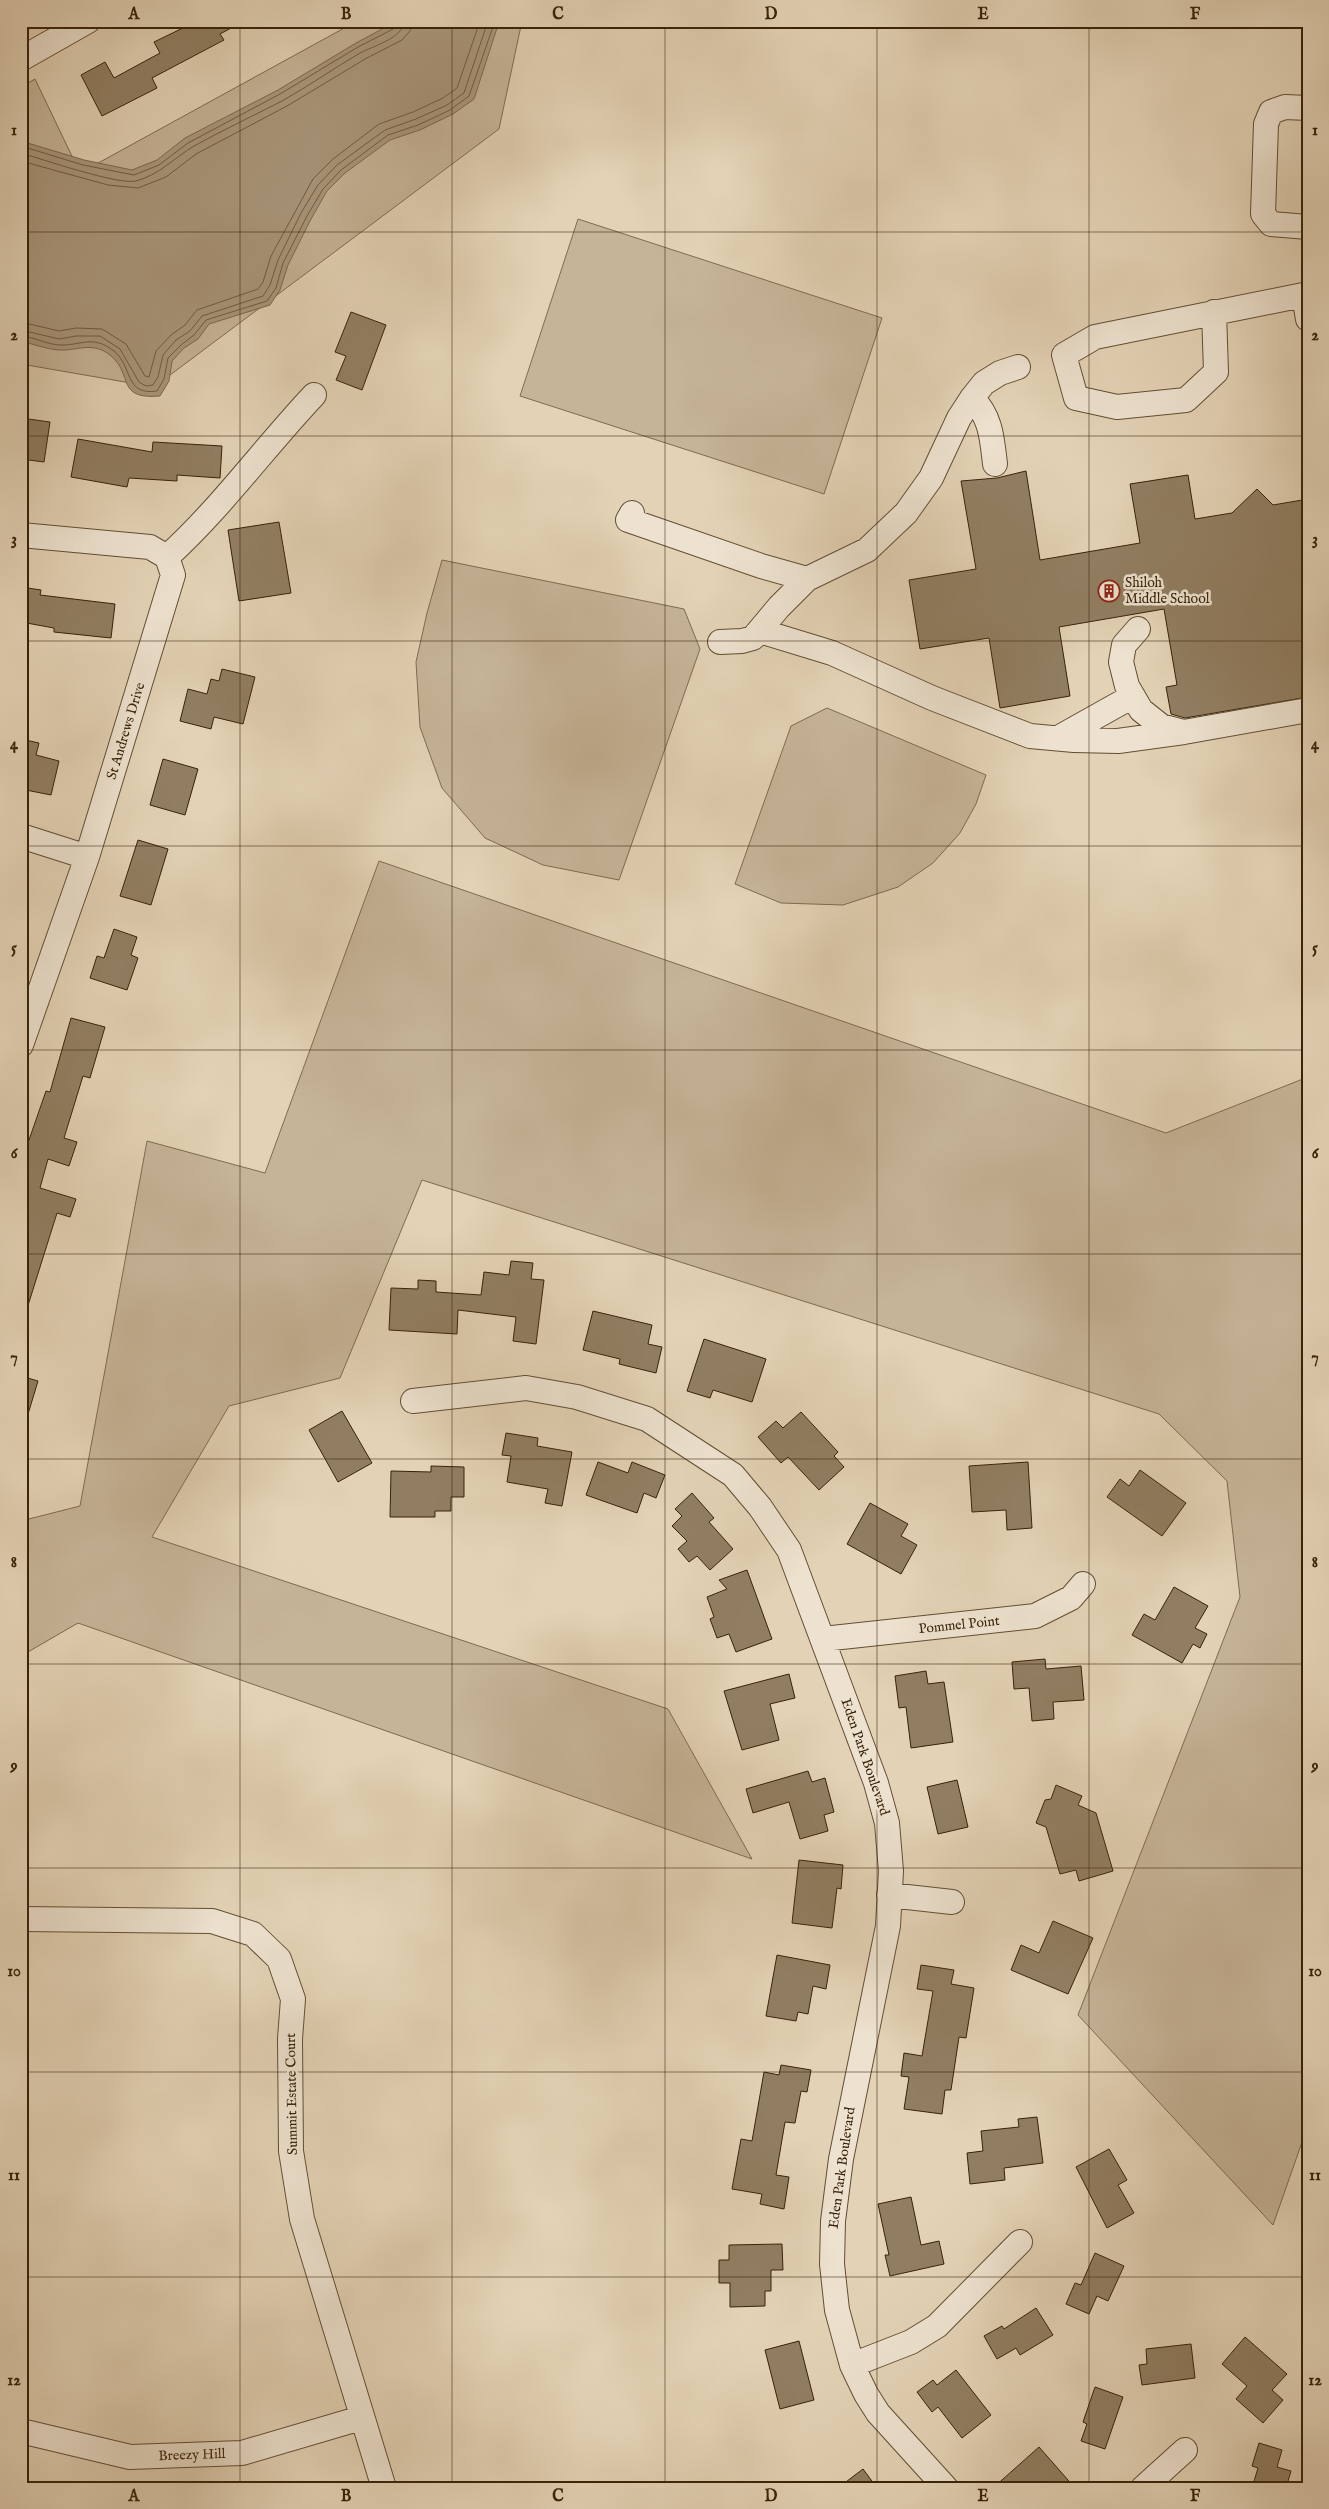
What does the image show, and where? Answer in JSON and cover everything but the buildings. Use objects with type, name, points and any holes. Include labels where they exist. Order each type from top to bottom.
[{"type":"street","points":[[21,59],[88,21]]},
{"type":"street","points":[[1308,108],[1285,106],[1271,112],[1266,124],[1263,214],[1270,224],[1308,227]]},
{"type":"street","points":[[1214,312],[1216,372],[1186,400],[1117,407],[1076,398],[1064,355],[1095,337],[1214,312],[1306,295],[1308,319]]},
{"type":"street","points":[[720,642],[742,642],[753,638],[779,607],[807,579],[867,550],[906,513],[931,478],[959,418],[984,383],[1000,373],[1018,367]]},
{"type":"street","points":[[21,535],[150,547],[167,557],[208,517],[268,445],[314,394]]},
{"type":"street","points":[[972,398],[982,408],[989,423],[994,464]]},
{"type":"street","points":[[632,513],[628,520],[761,566],[807,579]]},
{"type":"street","name":"St Andrews Drive","points":[[21,1045],[86,857],[173,575],[167,557]]},
{"type":"street","points":[[1138,629],[1124,645],[1121,662],[1127,686],[1141,710],[1160,726],[1184,732]]},
{"type":"street","points":[[760,631],[832,653],[932,698],[1030,736],[1118,741],[1184,732],[1308,710]]},
{"type":"street","points":[[1058,738],[1133,696]]},
{"type":"street","points":[[21,836],[86,857]]},
{"type":"street","name":"Eden Park Boulevard","points":[[413,1401],[526,1388],[577,1397],[647,1419],[733,1475],[760,1507],[789,1550],[876,1783],[887,1823],[891,1871],[888,1926],[841,2158],[833,2221],[832,2264],[837,2310],[852,2365],[878,2413],[946,2488]]},
{"type":"street","name":"Pommel Point","points":[[823,1639],[1035,1616],[1071,1598],[1083,1584]]},
{"type":"street","points":[[890,1894],[952,1902]]},
{"type":"street","name":"Summit Estate Court","points":[[21,1919],[212,1921],[253,1934],[279,1959],[293,1999],[290,2039],[290,2151],[302,2219],[361,2418],[384,2488]]},
{"type":"street","points":[[852,2365],[911,2342],[937,2326],[1020,2242]]},
{"type":"street","name":"Breezy Hill","points":[[21,2431],[130,2457],[233,2454],[361,2418]]},
{"type":"street","points":[[1144,2488],[1185,2450]]},
{"type":"shaded area","points":[[357,21],[522,21],[499,129],[154,387],[21,364],[21,87],[35,79],[80,173]]},
{"type":"shaded area","points":[[578,219],[882,318],[824,494],[520,396]]},
{"type":"shaded area","points":[[442,560],[684,609],[700,649],[619,880],[543,865],[485,838],[442,788],[420,727],[416,662]]},
{"type":"shaded area","points":[[827,708],[986,775],[976,804],[960,833],[933,863],[898,887],[843,905],[781,903],[735,884],[791,726]]},
{"type":"shaded area","points":[[379,861],[1166,1133],[1308,1077],[1308,2125],[1273,2225],[1078,2015],[1240,1597],[1227,1481],[1159,1414],[422,1180],[340,1378],[229,1406],[152,1537],[668,1709],[752,1859],[78,1623],[21,1656],[21,1521],[80,1506],[147,1141],[265,1173]]},
{"type":"water","points":[[397,21],[501,21],[474,99],[453,114],[420,130],[390,140],[345,173],[327,191],[288,265],[280,290],[270,305],[209,324],[198,339],[184,348],[172,361],[169,381],[160,396],[146,396],[131,390],[117,362],[110,355],[97,348],[54,349],[21,341],[21,141],[84,160],[132,170],[157,160],[185,138],[278,90],[356,43]]},
{"type":"place","name":"Shiloh Middle School","points":[[1109,591]]}]
